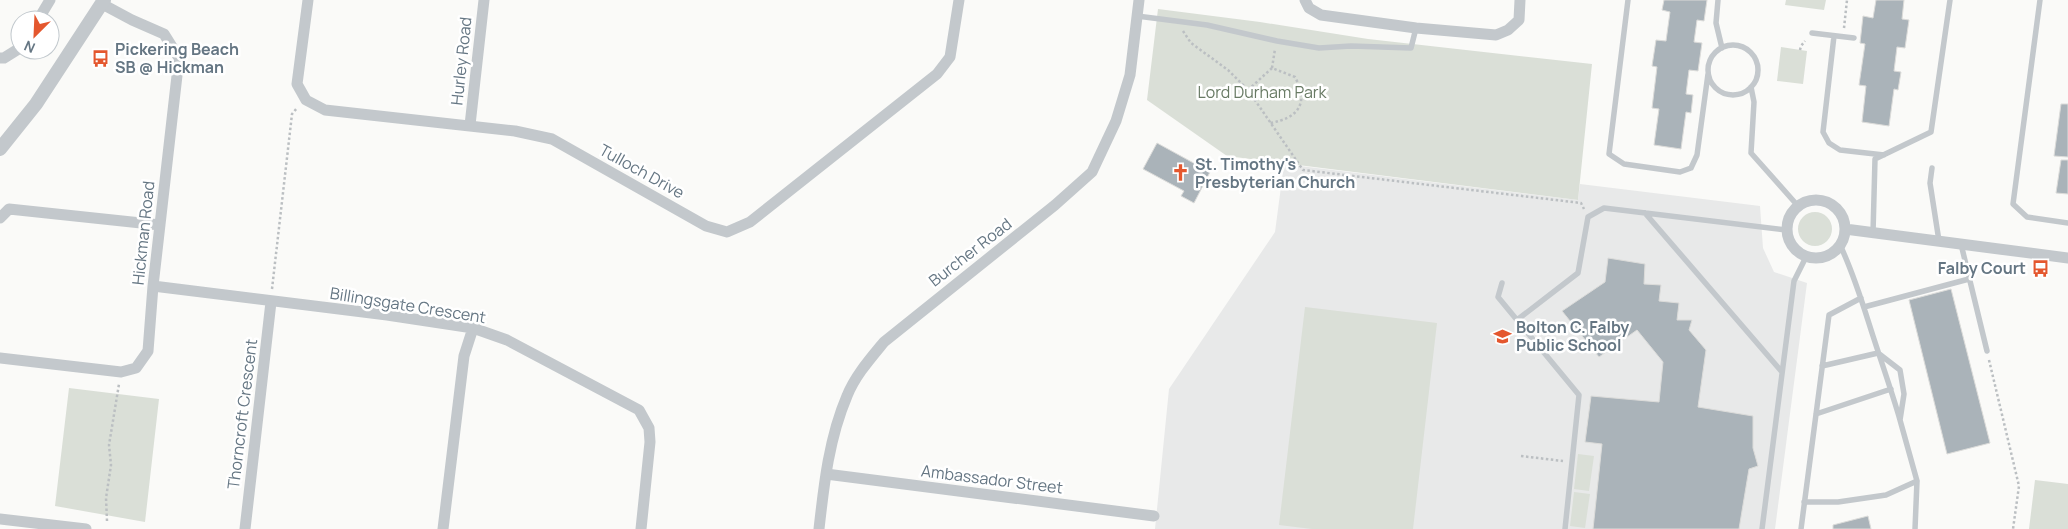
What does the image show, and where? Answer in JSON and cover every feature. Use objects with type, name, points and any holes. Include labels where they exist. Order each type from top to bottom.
[{"type":"street","points":[[306,100],[297,84],[308,0]]},
{"type":"street","name":"Hurley Road","points":[[470,125],[484,0]]},
{"type":"street","name":"Tulloch Drive","points":[[306,100],[325,110],[470,125],[515,131],[552,139],[706,226],[727,232],[750,222],[937,74],[950,57],[959,0]]},
{"type":"street","name":"Burcher Road","points":[[819,529],[832,445],[847,395],[863,367],[884,342],[1055,206],[1092,172],[1116,122],[1130,75],[1139,0]]},
{"type":"street","points":[[1305,0],[1308,8],[1320,15],[1416,28],[1496,35],[1508,30],[1519,20],[1520,0]]},
{"type":"street","points":[[0,149],[36,104],[103,2]]},
{"type":"street","name":"Hickman Road","points":[[103,2],[132,20],[164,34],[179,58],[153,286],[148,351],[136,368],[121,372]]},
{"type":"street","points":[[1810,200],[1820,200],[1829,203],[1837,209],[1842,217],[1845,229],[1840,245],[1834,252],[1825,257],[1816,258],[1806,257],[1792,246],[1786,230],[1790,214],[1798,206],[1810,200]]},
{"type":"street","points":[[0,218],[9,209],[160,225]]},
{"type":"street","points":[[1845,229],[2068,258]]},
{"type":"street","name":"Billingsgate Crescent","points":[[153,286],[387,315],[474,328],[507,340],[639,410],[649,428],[650,442],[641,529]]},
{"type":"street","name":"Thorncroft Crescent","points":[[244,529],[271,302]]},
{"type":"street","points":[[443,529],[464,356],[474,328]]},
{"type":"street","points":[[0,358],[121,372]]},
{"type":"street","name":"Ambassador Street","points":[[826,474],[1154,516]]},
{"type":"street","points":[[0,518],[86,529]]},
{"type":"lane","points":[[1628,0],[1609,154],[1624,164],[1680,172],[1691,168],[1697,155],[1708,74],[1711,58],[1722,48],[1739,46],[1747,50],[1757,63],[1758,72],[1756,80],[1744,92],[1729,95],[1715,87],[1708,74]]},
{"type":"lane","points":[[1718,0],[1716,23],[1722,48]]},
{"type":"lane","points":[[1872,233],[1875,159],[1931,132],[1950,0]]},
{"type":"lane","points":[[2040,0],[2013,204],[2027,217],[2068,223]]},
{"type":"lane","points":[[1137,16],[1207,25],[1277,41],[1319,48],[1350,46],[1411,48],[1416,28]]},
{"type":"lane","points":[[1812,33],[1854,38]]},
{"type":"lane","points":[[1834,36],[1823,132],[1829,143],[1840,150],[1884,155]]},
{"type":"lane","points":[[1751,87],[1754,102],[1751,152],[1798,206]]},
{"type":"lane","points":[[1932,168],[1930,183],[1939,241]]},
{"type":"lane","points":[[1517,320],[1578,273],[1588,217],[1604,208],[1786,230]]},
{"type":"lane","points":[[1645,213],[1782,372]]},
{"type":"lane","points":[[1961,244],[1987,351]]},
{"type":"lane","points":[[1840,245],[1861,298],[1900,420],[1916,481],[1915,529]]},
{"type":"lane","points":[[1762,529],[1794,281],[1806,257]]},
{"type":"lane","points":[[1864,307],[1970,279]]},
{"type":"lane","points":[[1502,283],[1498,297],[1579,395],[1565,529]]},
{"type":"lane","points":[[1801,529],[1829,315],[1861,298]]},
{"type":"lane","points":[[1822,366],[1878,353]]},
{"type":"lane","points":[[1878,353],[1900,370],[1904,394],[1900,420]]},
{"type":"lane","points":[[1816,414],[1891,389]]},
{"type":"lane","points":[[1804,502],[1838,502],[1886,495],[1916,481]]},
{"type":"path","points":[[1843,36],[1847,0]]},
{"type":"path","points":[[1184,22],[1183,32],[1190,43],[1228,70],[1248,90],[1303,170],[1581,204],[1588,217]]},
{"type":"path","points":[[1248,90],[1272,68],[1277,41]]},
{"type":"path","points":[[1270,122],[1283,120],[1294,114],[1302,101],[1301,89],[1295,77],[1272,68]]},
{"type":"path","points":[[271,302],[276,239],[292,114],[306,100]]},
{"type":"path","points":[[1987,351],[2019,486],[2013,529]]},
{"type":"path","points":[[106,521],[106,498],[111,465],[109,445],[121,372]]},
{"type":"path","points":[[1521,456],[1572,462]]},
{"type":"shaded area","name":"Bolton C. Falby Public School","points":[[1284,164],[1578,200],[1580,184],[1760,206],[1763,248],[1774,272],[1807,283],[1775,529],[1155,529],[1169,389],[1275,232]]},
{"type":"green space","points":[[1786,0],[1826,0],[1824,10],[1785,5]]},
{"type":"green space","name":"Lord Durham Park","points":[[1158,9],[1260,22],[1368,39],[1592,64],[1578,200],[1227,156],[1147,100]]},
{"type":"green space","points":[[1781,47],[1807,51],[1803,84],[1777,81]]},
{"type":"green space","points":[[1815,212],[1822,213],[1827,217],[1831,222],[1831,236],[1827,241],[1822,245],[1815,246],[1808,245],[1803,241],[1799,236],[1798,229],[1799,222],[1803,217],[1808,213]]},
{"type":"green space","points":[[1305,307],[1437,323],[1413,529],[1312,529],[1279,525]]},
{"type":"green space","points":[[69,388],[159,399],[145,522],[55,506]]},
{"type":"green space","points":[[1578,454],[1594,456],[1589,491],[1574,489]]},
{"type":"green space","points":[[2035,480],[2068,484],[2068,529],[2029,529]]},
{"type":"green space","points":[[1574,492],[1590,494],[1585,528],[1570,526]]},
{"type":"building","points":[[1664,0],[1707,0],[1704,21],[1697,20],[1694,42],[1702,43],[1698,71],[1689,70],[1686,94],[1693,95],[1691,113],[1686,112],[1681,149],[1654,145],[1659,109],[1652,108],[1657,67],[1652,66],[1656,40],[1666,41],[1670,12],[1662,10]]},
{"type":"building","points":[[1876,0],[1904,0],[1902,19],[1909,20],[1905,48],[1897,47],[1894,71],[1901,72],[1898,90],[1894,89],[1889,126],[1862,122],[1866,86],[1859,85],[1865,44],[1860,43],[1863,16],[1873,18]]},
{"type":"building","points":[[2061,104],[2068,104],[2068,157],[2054,156]]},
{"type":"building","name":"St. Timothy's Presbyterian Church","points":[[1157,143],[1210,172],[1194,203],[1181,196],[1184,191],[1143,169]]},
{"type":"building","points":[[2061,160],[2068,160],[2068,194],[2056,193]]},
{"type":"building","points":[[1608,258],[1645,264],[1644,284],[1661,285],[1659,301],[1679,303],[1677,320],[1692,320],[1689,330],[1706,350],[1698,407],[1753,416],[1753,448],[1758,466],[1749,469],[1739,529],[1593,529],[1602,444],[1585,442],[1591,396],[1659,402],[1663,362],[1637,330],[1599,357],[1562,311],[1605,282]]},
{"type":"building","points":[[1951,289],[1990,443],[1947,454],[1909,300]]},
{"type":"building","points":[[1868,516],[1871,529],[1833,529],[1833,525]]},
{"type":"place","name":"Pickering Beach SB @ Hickman","points":[[101,58]]},
{"type":"place","name":"St. Timothy's Presbyterian Church","points":[[1181,173]]},
{"type":"place","name":"Falby Court","points":[[2040,268]]},
{"type":"place","name":"Bolton C. Falby Public School","points":[[1502,336]]}]
